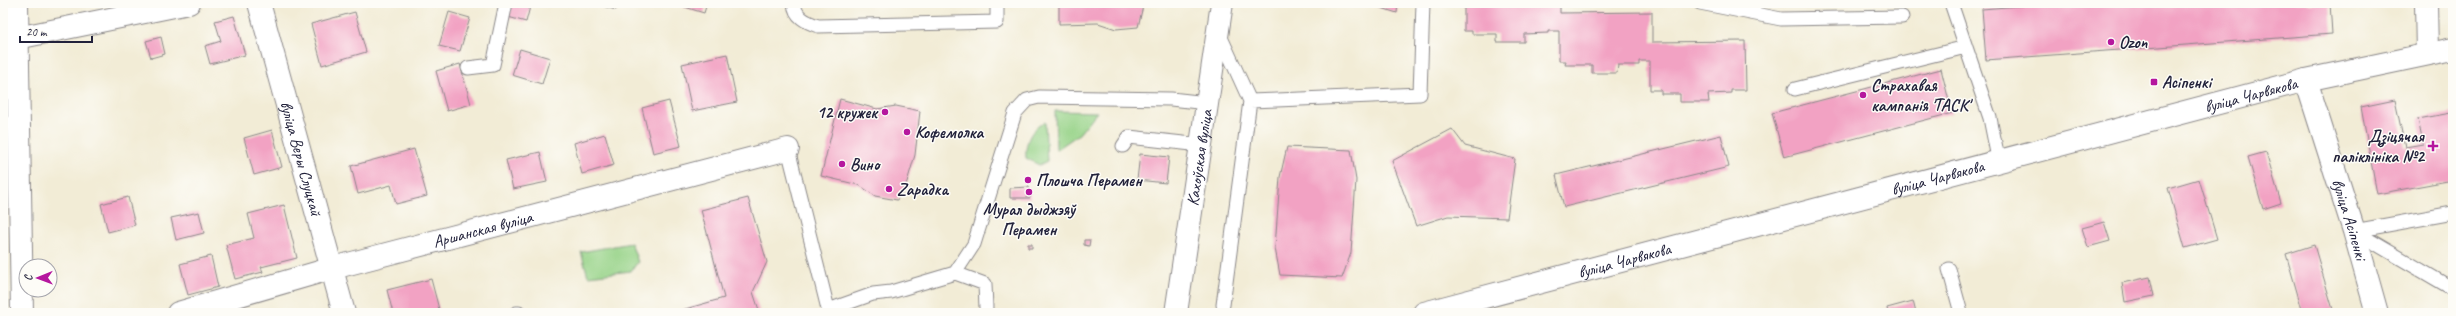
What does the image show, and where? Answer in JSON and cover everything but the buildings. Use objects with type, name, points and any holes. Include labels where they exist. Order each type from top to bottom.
[{"type":"street","points":[[17,3],[22,313]]},
{"type":"street","points":[[17,38],[190,3]]},
{"type":"street","name":"вуліца Веры Слуцкай","points":[[259,3],[333,268],[344,313]]},
{"type":"street","name":"Кахоўская вуліца","points":[[1176,313],[1222,3]]},
{"type":"street","points":[[2426,3],[2427,54]]},
{"type":"street","name":"вуліца Чарвякова","points":[[1424,313],[1999,163],[2306,80],[2453,49]]},
{"type":"street","name":"вуліца Асіпенкі","points":[[2306,80],[2354,231],[2377,313]]},
{"type":"street","name":"Аршанская вуліца","points":[[178,313],[333,268],[788,149]]},
{"type":"lane","points":[[468,68],[493,65],[506,3]]},
{"type":"lane","points":[[794,3],[794,9],[805,22],[818,26],[997,22],[997,3]]},
{"type":"lane","points":[[1250,101],[1420,94],[1424,3]]},
{"type":"lane","points":[[1700,3],[1781,19],[1902,17]]},
{"type":"lane","points":[[1951,3],[1990,118],[1999,163]]},
{"type":"lane","points":[[1218,30],[1250,101],[1223,305]]},
{"type":"lane","points":[[1795,89],[1966,47]]},
{"type":"lane","points":[[955,274],[974,244],[1013,119],[1022,104],[1033,98],[1050,97],[1170,99],[1207,103]]},
{"type":"lane","points":[[1123,146],[1130,136],[1201,146]]},
{"type":"lane","points":[[788,149],[828,311],[873,294],[891,292],[955,274],[984,284],[986,308]]},
{"type":"lane","points":[[2354,231],[2453,213]]},
{"type":"lane","points":[[2354,231],[2453,288]]},
{"type":"lane","points":[[1949,269],[1961,313]]},
{"type":"green space","points":[[1055,111],[1097,112],[1079,134],[1056,150]]},
{"type":"green space","points":[[1045,122],[1047,161],[1039,165],[1026,158],[1026,147],[1032,133],[1036,128]]},
{"type":"green space","points":[[631,243],[638,262],[631,271],[588,276],[581,252]]},
{"type":"place","name":"Ozon","points":[[2111,42]]},
{"type":"place","name":"Асіпенкі","points":[[2154,82]]},
{"type":"place","name":"Страхавая кампанія 'ТАСК'","points":[[1863,95]]},
{"type":"place","name":"12 кружек","points":[[885,112]]},
{"type":"place","name":"Кофемолка","points":[[907,132]]},
{"type":"place","name":"Дзіцячая паліклініка №2","points":[[2433,146]]},
{"type":"place","name":"Вино","points":[[842,164]]},
{"type":"place","name":"Плошча Перамен","points":[[1028,180]]},
{"type":"place","name":"Zарадка","points":[[889,189]]},
{"type":"place","name":"Мурал дыджэяў Перамен","points":[[1029,192]]}]
